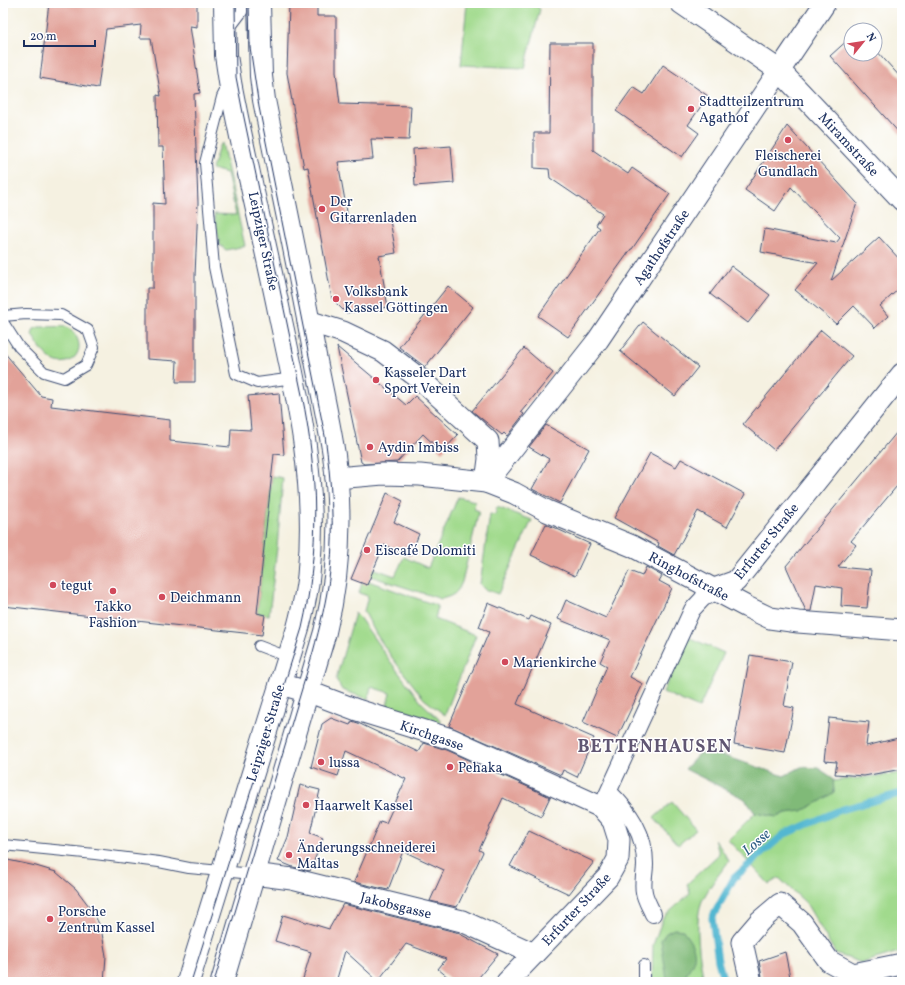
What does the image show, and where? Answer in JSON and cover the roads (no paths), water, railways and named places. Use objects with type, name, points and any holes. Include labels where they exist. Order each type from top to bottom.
[{"type":"main road","name":"Leipziger Straße","points":[[188,982],[303,607],[309,570],[311,529],[308,479],[302,425],[294,378],[230,82],[226,55],[226,34],[242,5]]},
{"type":"main road","name":"Leipziger Straße","points":[[222,982],[326,626],[334,588],[337,541],[336,478],[330,434],[264,100],[259,36],[242,5]]},
{"type":"main road","points":[[308,479],[336,478]]},
{"type":"street","name":"Miramstraße","points":[[681,3],[780,71],[902,200]]},
{"type":"street","name":"Agathofstraße","points":[[486,482],[598,340],[825,3]]},
{"type":"street","points":[[308,321],[343,332],[383,352],[420,378],[488,441],[490,459],[486,482]]},
{"type":"street","name":"Erfurter Straße","points":[[507,982],[608,877],[618,859],[619,840],[605,799],[692,610],[710,592],[736,581],[902,374]]},
{"type":"street","name":"Ringhofstraße","points":[[336,478],[383,474],[420,475],[486,482],[514,493],[548,511],[632,546],[710,592],[770,618],[798,622],[902,630]]},
{"type":"street","name":"Kirchgasse","points":[[280,684],[451,739],[605,799]]},
{"type":"street","points":[[605,799],[622,804],[633,820],[642,841],[645,862],[644,892],[653,914]]},
{"type":"street","name":"Jakobsgasse","points":[[253,874],[292,879],[462,921],[534,954]]},
{"type":"street","points":[[751,982],[742,942],[760,921],[780,904],[802,923],[829,961],[853,974],[902,964]]},
{"type":"lane","points":[[230,82],[222,97],[205,163],[214,267],[236,374],[257,383],[294,378]]},
{"type":"lane","points":[[3,316],[26,314],[61,315],[88,330],[94,347],[86,365],[64,378],[44,372],[19,347],[3,322]]},
{"type":"lane","points":[[259,646],[288,657]]},
{"type":"lane","points":[[3,845],[88,853],[160,862],[189,868],[253,874]]},
{"type":"lane","points":[[644,965],[644,982]]},
{"type":"waterway","name":"Losse","points":[[724,982],[718,961],[712,918],[734,878],[783,835],[840,810],[902,793]]},
{"type":"tram line","points":[[191,982],[302,628],[308,599],[314,541],[314,482],[307,424],[236,77],[235,3]]},
{"type":"tram line","points":[[214,982],[316,642],[327,592],[332,538],[331,486],[325,436],[259,107],[250,47],[249,3]]},
{"type":"place","name":"Stadtteilzentrum Agathof","points":[[691,109]]},
{"type":"place","name":"Fleischerei Gundlach","points":[[788,140]]},
{"type":"place","name":"Der Gitarrenladen","points":[[322,209]]},
{"type":"place","name":"Volksbank Kassel Göttingen","points":[[336,299]]},
{"type":"place","name":"Kasseler Dart Sport Verein","points":[[376,380]]},
{"type":"place","name":"Aydin Imbiss","points":[[370,447]]},
{"type":"place","name":"Eiscafé Dolomiti","points":[[367,550]]},
{"type":"place","name":"tegut","points":[[53,585]]},
{"type":"place","name":"Takko Fashion","points":[[113,591]]},
{"type":"place","name":"Deichmann","points":[[162,597]]},
{"type":"place","name":"Marienkirche","points":[[505,662]]},
{"type":"place","name":"lussa","points":[[321,762]]},
{"type":"place","name":"Pehaka","points":[[450,767]]},
{"type":"place","name":"Haarwelt Kassel","points":[[306,805]]},
{"type":"place","name":"Änderungsschneiderei Maltas","points":[[289,855]]},
{"type":"place","name":"Porsche Zentrum Kassel","points":[[50,919]]},
{"type":"district","name":"BETTENHAUSEN","points":[[655,746]]}]
